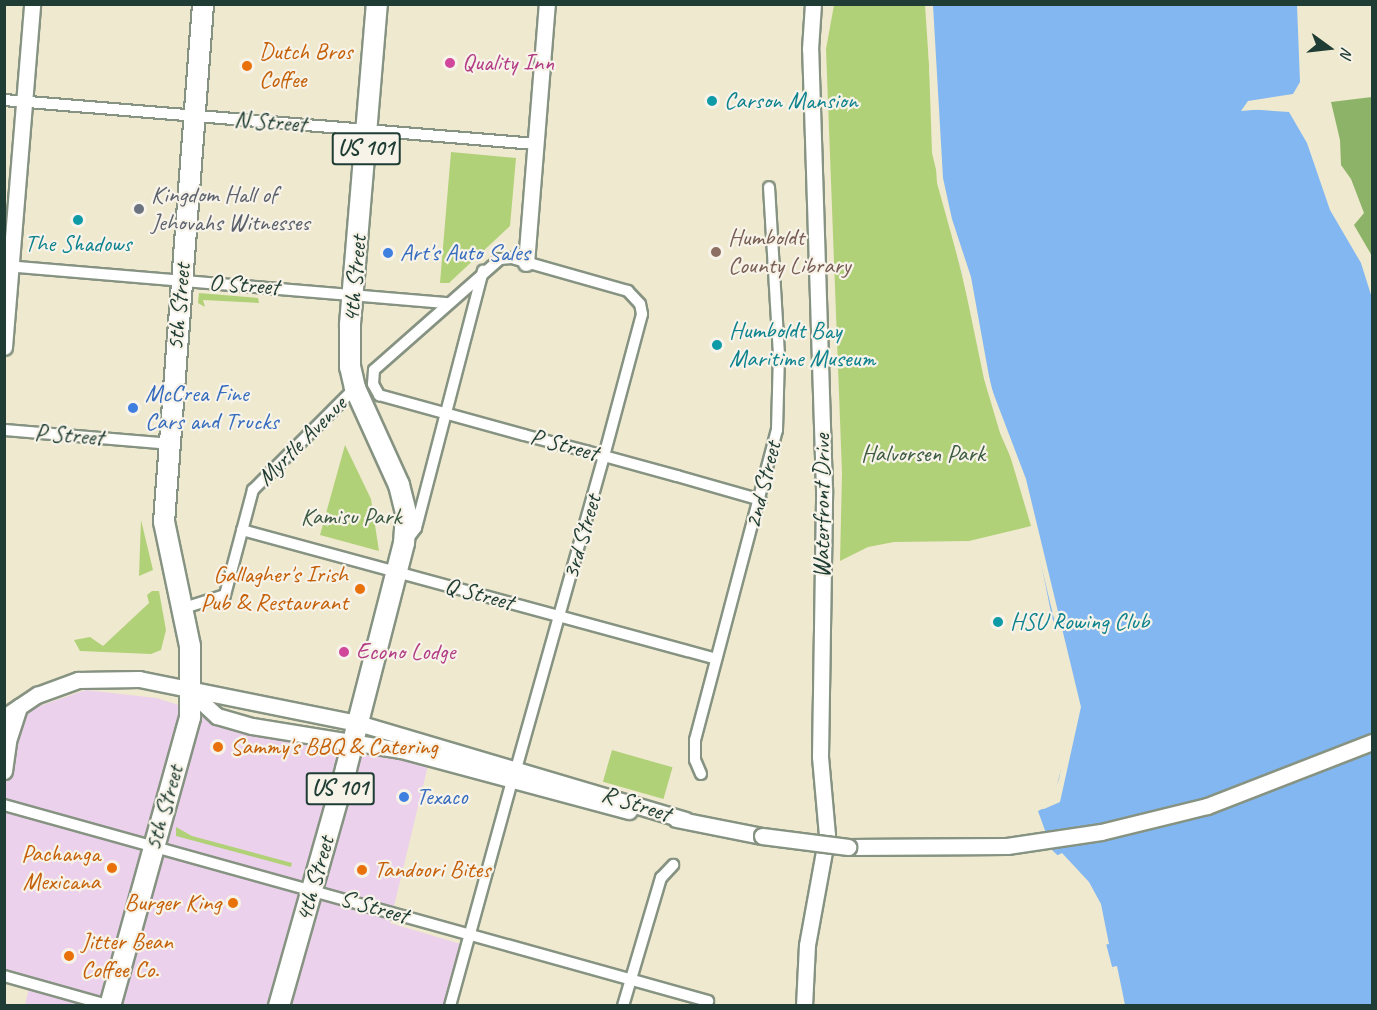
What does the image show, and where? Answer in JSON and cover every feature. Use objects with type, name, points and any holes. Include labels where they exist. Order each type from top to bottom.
[{"type":"highway","name":"5th Street","points":[[110,1005],[190,717],[190,646],[184,608],[164,522],[203,4]]},
{"type":"highway","name":"4th Street","points":[[279,1005],[399,573],[404,543],[406,513],[399,485],[350,350],[377,4]]},
{"type":"street","points":[[4,347],[8,266],[25,102],[32,4]]},
{"type":"street","points":[[483,270],[505,258],[526,262],[547,4]]},
{"type":"street","name":"Waterfront Drive","points":[[804,1005],[807,945],[827,835],[820,756],[824,489],[810,49],[813,4]]},
{"type":"street","name":"N Street","points":[[4,100],[536,144]]},
{"type":"street","name":"2nd Street","points":[[701,774],[694,749],[773,451],[779,393],[769,187]]},
{"type":"street","name":"3rd Street","points":[[450,1005],[560,617],[642,314],[640,303],[628,291],[526,262]]},
{"type":"street","name":"O Street","points":[[8,266],[354,293],[447,303]]},
{"type":"street","name":"Myrtle Avenue","points":[[242,530],[253,489],[364,386],[374,370],[483,270]]},
{"type":"street","name":"4th Street","points":[[404,543],[416,528],[444,412],[483,270]]},
{"type":"street","name":"P Street","points":[[364,386],[379,395],[761,500]]},
{"type":"street","name":"P Street","points":[[4,430],[169,444]]},
{"type":"street","points":[[184,608],[225,595],[242,530]]},
{"type":"street","name":"Q Street","points":[[242,530],[716,659]]},
{"type":"street","points":[[4,717],[12,704],[58,686],[99,677],[139,679],[190,691]]},
{"type":"street","name":"R Street","points":[[190,691],[206,690],[685,820],[762,837],[837,847],[907,850],[1056,840],[1207,806],[1372,742]]},
{"type":"street","name":"R Street","points":[[190,691],[217,716],[298,735],[356,731]]},
{"type":"street","points":[[4,771],[12,704]]},
{"type":"street","name":"S Street","points":[[4,805],[708,1001]]},
{"type":"street","points":[[623,1005],[661,878],[674,865]]},
{"type":"street","points":[[4,976],[110,1005]]},
{"type":"shaded area","points":[[86,690],[156,698],[286,738],[429,761],[390,923],[461,944],[444,1005],[25,1005],[29,988],[5,981],[5,779],[22,712]]},
{"type":"green space","name":"Halvorsen Park","points":[[834,5],[927,5],[932,153],[987,378],[1031,526],[969,541],[894,542],[868,547],[840,561],[842,473],[826,49]]},
{"type":"green space","points":[[1372,97],[1372,256],[1354,225],[1364,213],[1351,179],[1341,165],[1340,140],[1331,102]]},
{"type":"green space","points":[[451,152],[516,158],[510,226],[449,283],[440,283]]},
{"type":"green space","points":[[199,293],[258,298],[259,303],[203,300],[205,307],[198,303]]},
{"type":"green space","name":"Kamisu Park","points":[[345,445],[371,499],[379,551],[320,535]]},
{"type":"green space","points":[[141,520],[153,570],[139,576]]},
{"type":"green space","points":[[152,591],[159,591],[166,630],[161,650],[151,654],[80,651],[74,640],[90,637],[103,646],[149,603],[147,595]]},
{"type":"green space","points":[[612,750],[673,767],[663,799],[603,782]]},
{"type":"green space","points":[[176,827],[192,836],[292,863],[291,867],[176,836]]},
{"type":"water","points":[[927,5],[1303,5],[1302,88],[1286,99],[1250,101],[1247,109],[1289,112],[1307,143],[1330,210],[1361,263],[1372,298],[1372,1005],[1122,1005],[1097,909],[1069,866],[1052,850],[1038,811],[1052,804],[1073,723],[1075,700],[1064,649],[1052,617],[1024,480],[1004,435],[938,180]]},
{"type":"pier","points":[[1306,4],[1305,90],[1287,102],[1252,104],[1250,107],[1265,109],[1241,111],[1248,101],[1293,94],[1300,82],[1297,5]]},
{"type":"pier","points":[[925,5],[933,5],[943,178],[952,219],[971,277],[991,387],[1026,479],[1081,707],[1060,802],[1044,809],[1040,808],[1051,799],[1059,779],[1073,698],[1021,481],[1000,433],[984,379],[962,273],[937,183]]},
{"type":"pier","points":[[1062,853],[1089,882],[1101,904],[1109,944],[1104,945],[1095,909],[1083,889],[1056,856]]},
{"type":"pier","points":[[1117,966],[1125,1005],[1119,1006],[1112,967]]},
{"type":"place","name":"Quality Inn","points":[[450,63]]},
{"type":"place","name":"Dutch Bros Coffee","points":[[247,66]]},
{"type":"place","name":"Carson Mansion","points":[[712,101]]},
{"type":"place","name":"Kingdom Hall of Jehovahs Witnesses","points":[[139,209]]},
{"type":"place","name":"The Shadows","points":[[78,220]]},
{"type":"place","name":"Humboldt County Library","points":[[716,252]]},
{"type":"place","name":"Art's Auto Sales","points":[[388,253]]},
{"type":"place","name":"Humboldt Bay Maritime Museum","points":[[717,345]]},
{"type":"place","name":"McCrea Fine Cars and Trucks","points":[[133,408]]},
{"type":"place","name":"Gallagher's Irish Pub & Restaurant","points":[[360,589]]},
{"type":"place","name":"HSU Rowing Club","points":[[998,622]]},
{"type":"place","name":"Econo Lodge","points":[[344,652]]},
{"type":"place","name":"Sammy's BBQ & Catering","points":[[218,747]]},
{"type":"place","name":"Texaco","points":[[404,797]]},
{"type":"place","name":"Pachanga Mexicana","points":[[112,868]]},
{"type":"place","name":"Tandoori Bites","points":[[362,870]]},
{"type":"place","name":"Burger King","points":[[233,903]]},
{"type":"place","name":"Jitter Bean Coffee Co.","points":[[69,956]]}]
